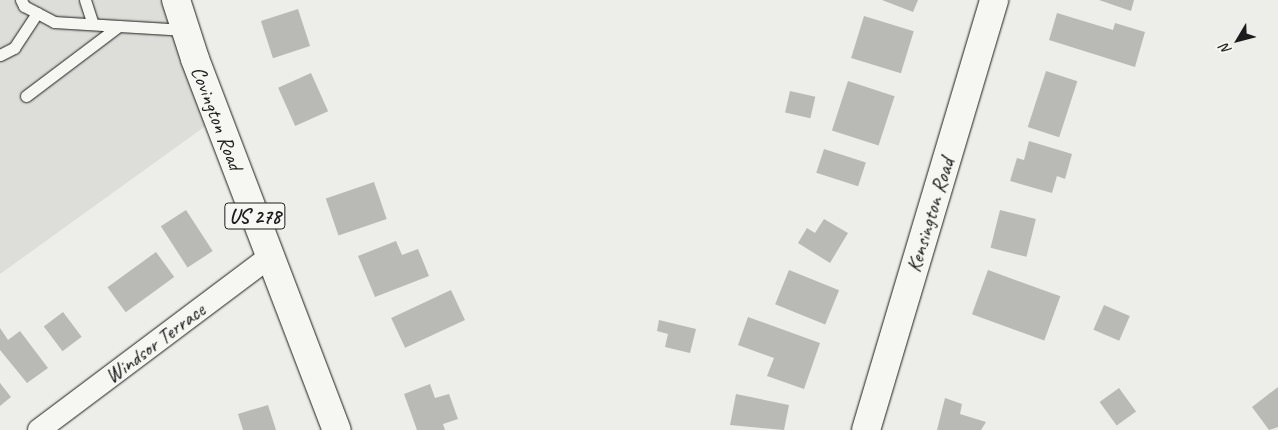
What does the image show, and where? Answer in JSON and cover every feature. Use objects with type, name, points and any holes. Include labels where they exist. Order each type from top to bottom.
[{"type":"main road","name":"Covington Road","points":[[176,0],[338,430]]},
{"type":"main road","name":"Kensington Road","points":[[866,430],[994,0]]},
{"type":"street","name":"Windsor Terrace","points":[[39,430],[271,256]]},
{"type":"lane","points":[[21,0],[24,6],[54,22],[186,30]]},
{"type":"lane","points":[[85,0],[94,24]]},
{"type":"lane","points":[[0,54],[14,48],[37,13]]},
{"type":"lane","points":[[26,96],[119,26]]},
{"type":"shaded area","points":[[0,0],[180,0],[225,112],[0,274]]},
{"type":"building","points":[[882,0],[918,0],[913,12]]},
{"type":"building","points":[[1099,0],[1134,0],[1131,11]]},
{"type":"building","points":[[298,9],[310,46],[273,58],[261,21]]},
{"type":"building","points":[[1057,13],[1113,30],[1115,23],[1145,32],[1135,67],[1049,40]]},
{"type":"building","points":[[864,16],[914,31],[901,73],[851,58]]},
{"type":"building","points":[[1046,71],[1077,81],[1059,137],[1028,127]]},
{"type":"building","points":[[311,73],[328,111],[295,126],[278,88]]},
{"type":"building","points":[[848,81],[895,96],[879,146],[832,130]]},
{"type":"building","points":[[790,91],[815,97],[810,118],[785,112]]},
{"type":"building","points":[[1029,141],[1072,154],[1065,179],[1057,176],[1052,193],[1010,181],[1017,158],[1024,160]]},
{"type":"building","points":[[824,149],[866,163],[858,186],[816,173]]},
{"type":"building","points":[[374,182],[387,219],[338,235],[326,199]]},
{"type":"building","points":[[186,210],[213,251],[188,267],[161,226]]},
{"type":"building","points":[[1000,210],[1036,219],[1026,257],[991,248]]},
{"type":"building","points":[[824,219],[848,233],[830,263],[798,243],[807,228],[815,233]]},
{"type":"building","points":[[396,241],[402,255],[418,249],[429,276],[375,297],[358,256]]},
{"type":"building","points":[[156,252],[174,277],[126,312],[107,287]]},
{"type":"building","points":[[789,270],[839,290],[825,325],[775,304]]},
{"type":"building","points":[[988,270],[1060,296],[1044,341],[972,314]]},
{"type":"building","points":[[451,290],[465,320],[405,348],[391,318]]},
{"type":"building","points":[[1104,305],[1130,316],[1119,341],[1093,330]]},
{"type":"building","points":[[63,312],[82,337],[62,351],[44,326]]},
{"type":"building","points":[[748,317],[820,343],[804,389],[767,376],[774,358],[738,345]]},
{"type":"building","points":[[659,320],[696,329],[690,353],[665,347],[668,334],[657,331]]},
{"type":"building","points":[[0,328],[8,340],[20,331],[48,368],[27,383],[0,350]]},
{"type":"building","points":[[0,383],[11,397],[0,406]]},
{"type":"building","points":[[430,384],[435,398],[449,394],[458,419],[443,424],[445,430],[417,430],[404,394]]},
{"type":"building","points":[[1278,387],[1278,427],[1269,430],[1252,407]]},
{"type":"building","points":[[1119,388],[1136,411],[1117,426],[1100,402]]},
{"type":"building","points":[[736,394],[789,405],[784,430],[730,425]]},
{"type":"building","points":[[945,398],[962,404],[960,414],[986,422],[981,430],[937,430]]},
{"type":"building","points":[[268,405],[276,430],[243,430],[238,414]]}]
